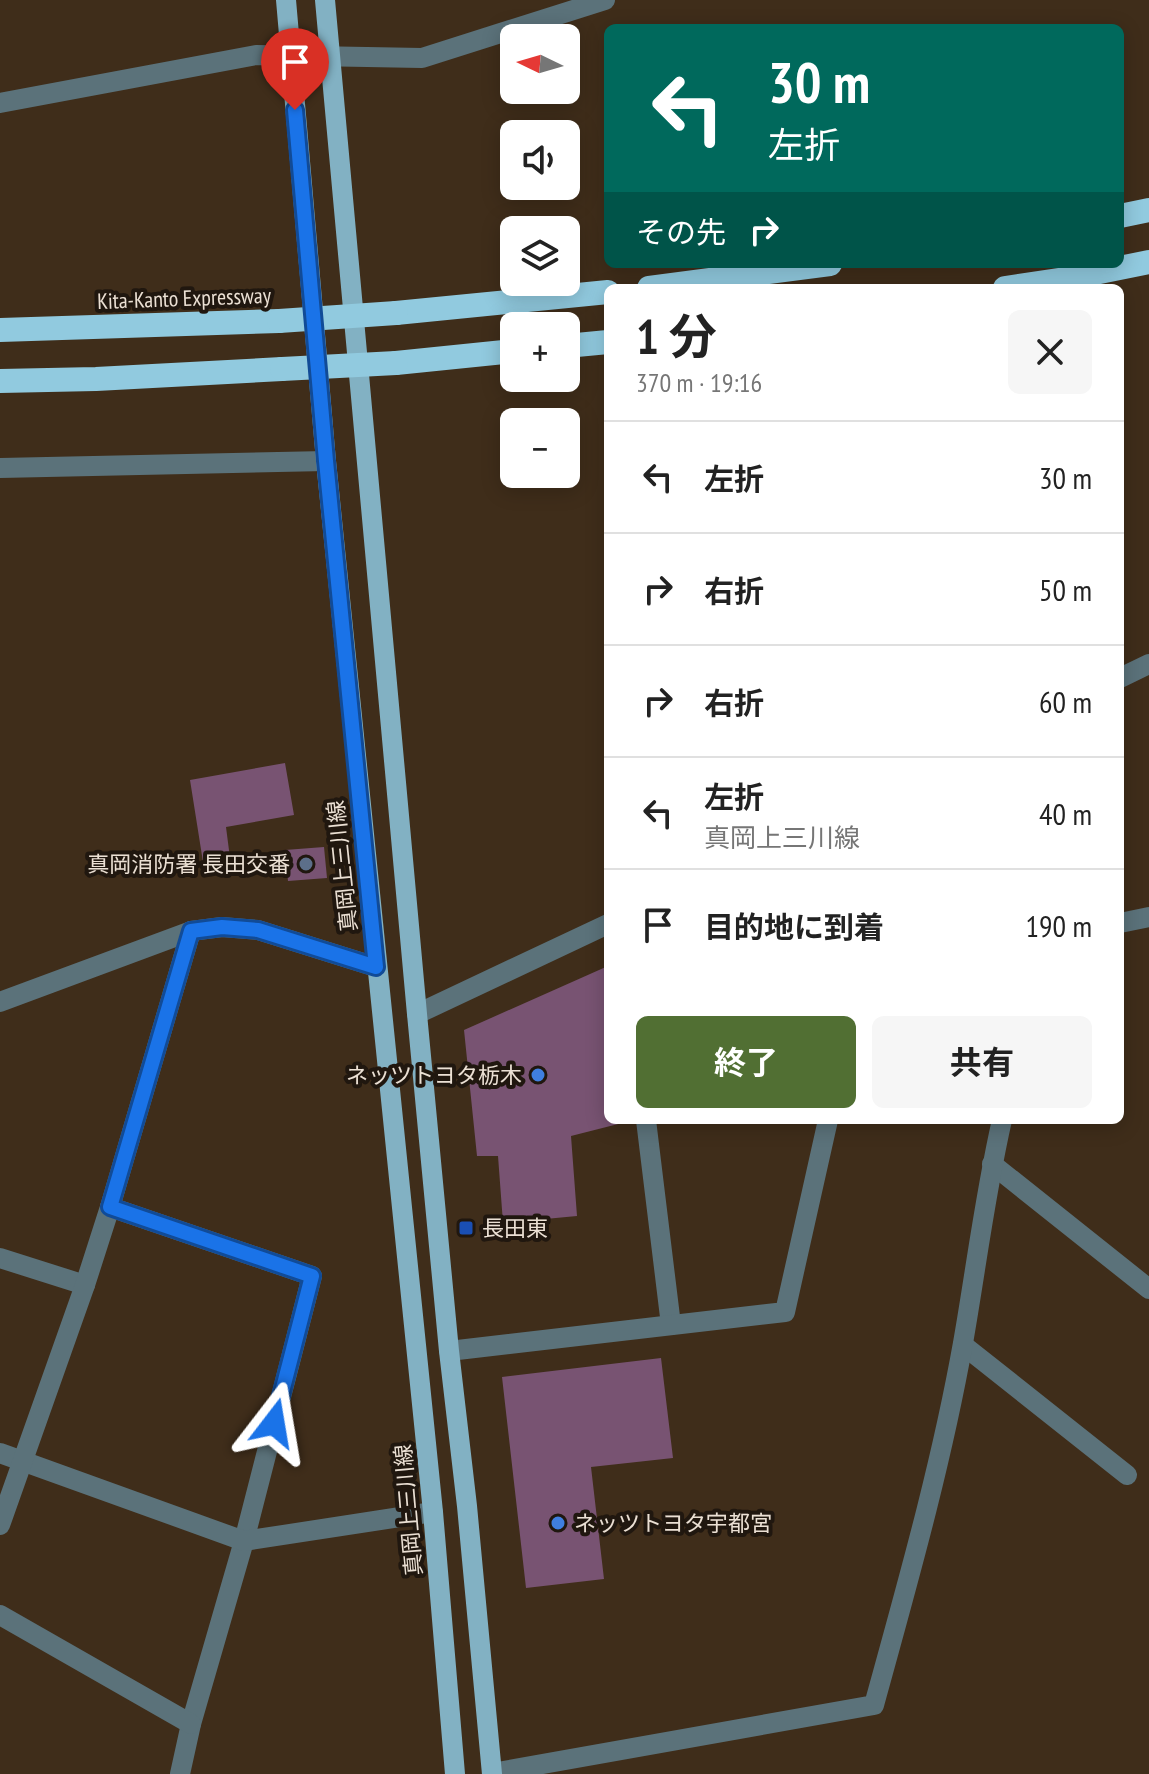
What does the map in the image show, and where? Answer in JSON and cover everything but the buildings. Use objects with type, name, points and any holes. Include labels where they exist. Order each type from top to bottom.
[{"type":"highway","points":[[1124,215],[1149,210]]},
{"type":"highway","points":[[1124,267],[1149,262]]},
{"type":"highway","points":[[679,284],[800,268]]},
{"type":"highway","points":[[1032,284],[1119,268]]},
{"type":"highway","name":"Kita-Kanto Expressway","points":[[0,330],[279,321],[604,292]]},
{"type":"highway","points":[[580,345],[604,342]]},
{"type":"highway","points":[[0,381],[396,363],[500,352]]},
{"type":"main road","name":"真岡上三川線","points":[[286,0],[326,461],[433,1512],[455,1774]]},
{"type":"main road","points":[[325,0],[417,1014],[492,1773]]},
{"type":"street","points":[[0,103],[256,55],[422,58],[605,0]]},
{"type":"street","points":[[0,468],[326,461]]},
{"type":"street","points":[[1124,676],[1149,664]]},
{"type":"street","points":[[1124,922],[1149,917]]},
{"type":"street","points":[[417,1014],[604,926]]},
{"type":"street","points":[[0,1002],[191,931],[222,927],[258,930],[376,967]]},
{"type":"street","points":[[0,1525],[85,1285],[191,931]]},
{"type":"street","points":[[646,1124],[671,1325]]},
{"type":"street","points":[[449,1351],[785,1312],[827,1124]]},
{"type":"street","points":[[492,1773],[874,1705],[926,1516],[963,1345],[1001,1124]]},
{"type":"street","points":[[992,1164],[1149,1289]]},
{"type":"street","points":[[110,1207],[312,1276],[180,1774]]},
{"type":"street","points":[[0,1258],[85,1285]]},
{"type":"street","points":[[963,1345],[1127,1475]]},
{"type":"street","points":[[0,1453],[244,1541],[433,1512]]},
{"type":"street","points":[[0,1615],[191,1724]]},
{"type":"place","name":"真岡消防署 長田交番","points":[[306,864]]},
{"type":"place","name":"ネッツトヨタ栃木","points":[[538,1075]]},
{"type":"place","name":"長田東","points":[[466,1228]]},
{"type":"place","name":"ネッツトヨタ宇都宮","points":[[558,1523]]},
{"type":"route","points":[[274,1423],[312,1276],[110,1207],[191,931],[222,927],[258,930],[376,967],[295,110]]}]
